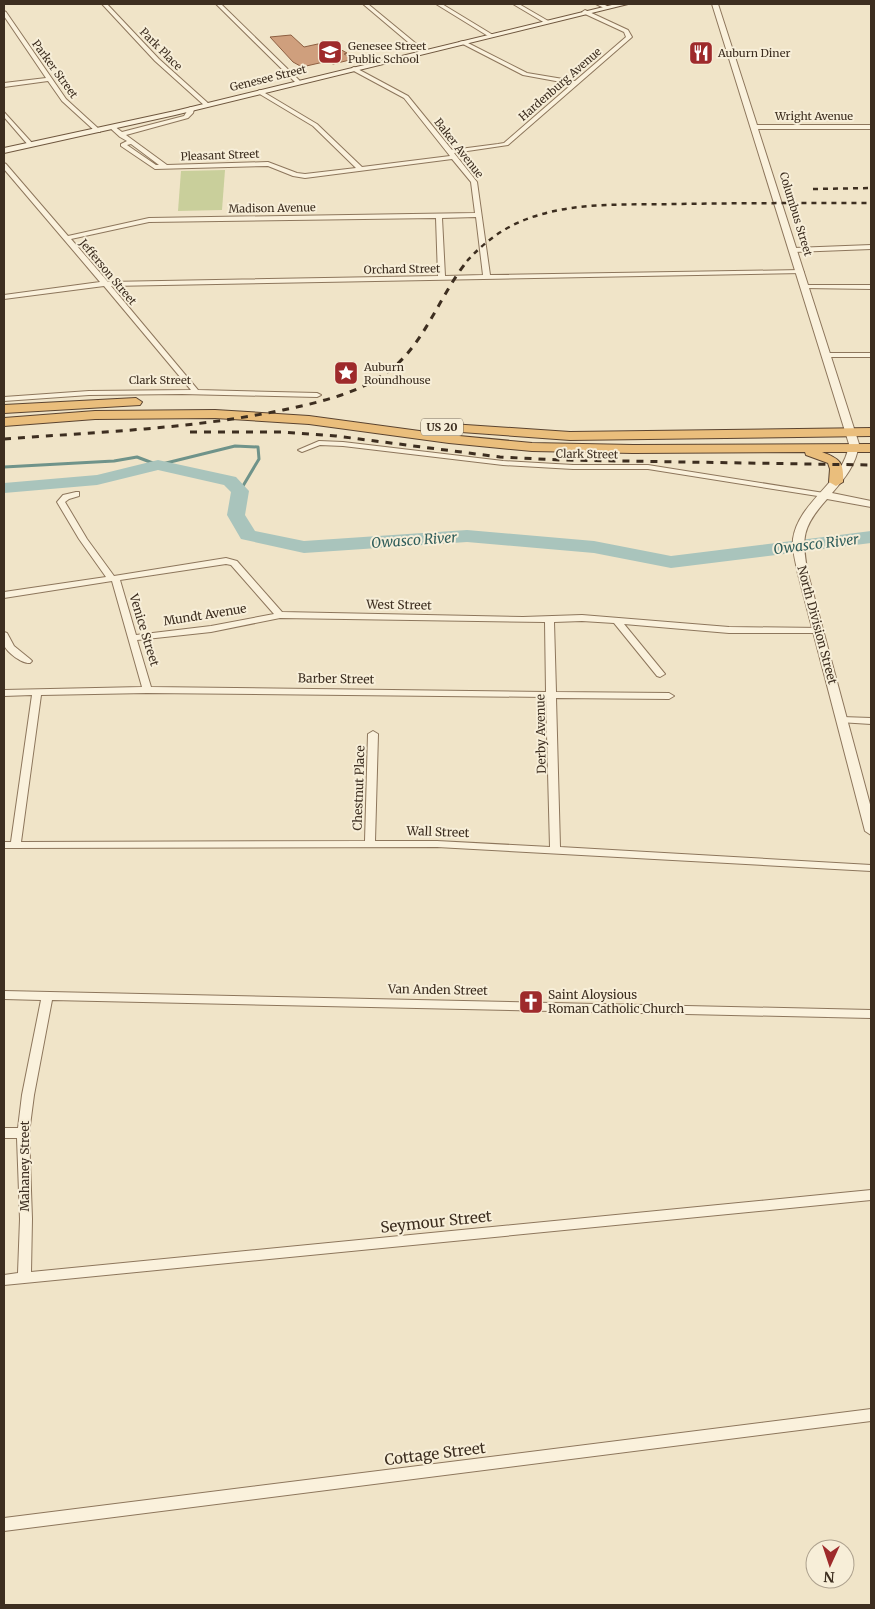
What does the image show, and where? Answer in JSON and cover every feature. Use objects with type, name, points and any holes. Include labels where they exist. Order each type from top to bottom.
[{"type":"highway","name":"US 20","points":[[4,409],[113,402],[202,403],[290,409],[434,427],[530,434],[613,436],[871,432]]},
{"type":"highway","name":"US 20","points":[[4,422],[104,414],[215,414],[310,420],[449,439],[532,447],[633,449],[871,448]]},
{"type":"highway","points":[[779,449],[812,453],[828,458],[836,464],[836,482]]},
{"type":"main road","name":"Genesee Street","points":[[4,152],[191,109],[547,22],[602,6],[624,4]]},
{"type":"street","name":"Park Place","points":[[104,4],[156,60],[207,105]]},
{"type":"street","points":[[218,4],[298,82]]},
{"type":"street","points":[[365,4],[422,52]]},
{"type":"street","points":[[440,4],[490,35]]},
{"type":"street","points":[[516,4],[547,22]]},
{"type":"street","name":"Columbus Street","points":[[716,4],[852,432]]},
{"type":"street","name":"Hardenburg Avenue","points":[[452,155],[504,145],[630,35],[626,31],[585,12]]},
{"type":"street","name":"Parker Street","points":[[4,13],[70,107],[98,130]]},
{"type":"street","points":[[462,42],[525,74],[576,83]]},
{"type":"street","name":"Baker Avenue","points":[[354,69],[404,95],[476,185],[487,277]]},
{"type":"street","points":[[4,85],[49,79]]},
{"type":"street","points":[[260,92],[314,125],[361,169]]},
{"type":"street","points":[[122,136],[125,132],[186,117],[191,109]]},
{"type":"street","points":[[4,114],[31,146]]},
{"type":"street","name":"Pleasant Street","points":[[112,127],[130,142],[123,145],[153,167],[268,164],[276,165],[293,174],[305,176],[452,155]]},
{"type":"street","name":"Wright Avenue","points":[[756,127],[871,127]]},
{"type":"street","name":"Jefferson Street","points":[[4,165],[196,392]]},
{"type":"street","name":"Madison Avenue","points":[[66,238],[149,220],[479,215]]},
{"type":"street","points":[[439,216],[442,278]]},
{"type":"street","points":[[794,250],[871,247]]},
{"type":"street","name":"Orchard Street","points":[[4,297],[106,284],[801,272]]},
{"type":"street","points":[[806,287],[871,287]]},
{"type":"street","points":[[828,355],[871,355]]},
{"type":"street","name":"Clark Street","points":[[4,399],[89,393],[196,392],[317,395]]},
{"type":"street","points":[[852,432],[855,449]]},
{"type":"street","name":"Clark Street","points":[[302,450],[316,444],[328,443],[503,463],[573,467],[648,467],[871,504]]},
{"type":"street","name":"North Division Street","points":[[855,449],[850,462],[836,482],[807,516],[801,529],[798,543],[803,574],[871,831]]},
{"type":"street","name":"Venice Street","points":[[76,494],[66,497],[61,502],[83,540],[113,578],[134,638],[147,690]]},
{"type":"street","points":[[4,594],[226,561],[234,563],[280,615]]},
{"type":"street","name":"West Street","points":[[280,615],[513,620],[550,618],[616,620],[729,630],[818,630]]},
{"type":"street","name":"Mundt Avenue","points":[[134,638],[211,629],[280,615]]},
{"type":"street","name":"Derby Avenue","points":[[550,618],[555,850]]},
{"type":"street","points":[[616,620],[660,674]]},
{"type":"street","points":[[4,635],[10,647],[26,661]]},
{"type":"street","name":"Barber Street","points":[[4,693],[147,690],[669,696]]},
{"type":"street","points":[[16,844],[37,692]]},
{"type":"street","points":[[842,720],[871,721]]},
{"type":"street","name":"Chestnut Place","points":[[370,843],[373,734]]},
{"type":"street","name":"Wall Street","points":[[4,845],[437,844],[871,868]]},
{"type":"street","name":"Van Anden Street","points":[[4,995],[871,1014]]},
{"type":"street","name":"Mahaney Street","points":[[24,1278],[26,1219],[23,1134],[28,1095],[48,996]]},
{"type":"street","points":[[4,1133],[23,1134]]},
{"type":"street","name":"Seymour Street","points":[[4,1280],[806,1203],[871,1195]]},
{"type":"street","name":"Cottage Street","points":[[4,1524],[871,1415]]},
{"type":"green space","points":[[225,170],[222,210],[178,211],[181,171]]},
{"type":"building","name":"Genesee Street Public School","points":[[291,35],[304,47],[327,42],[354,59],[333,64],[328,61],[302,67],[293,62],[270,37]]},
{"type":"waterway","name":"Owasco River","points":[[4,467],[114,461],[137,457],[158,465],[235,446],[258,447],[259,459],[240,491]]},
{"type":"waterway","name":"Owasco River","points":[[4,488],[97,480],[158,465],[230,481],[240,491],[236,515],[248,535],[304,547],[467,536],[594,547],[671,562],[871,537]]},
{"type":"railway","points":[[813,189],[871,188]]},
{"type":"railway","points":[[468,260],[491,239],[518,222],[539,215],[572,208],[623,204],[871,203]]},
{"type":"railway","points":[[4,439],[214,422],[297,407],[342,395],[383,375],[406,355],[425,329],[458,273],[468,260]]},
{"type":"railway","points":[[190,432],[282,432],[336,436],[500,457],[560,460],[871,465]]},
{"type":"place","name":"Genesee Street Public School","points":[[330,52]]},
{"type":"place","name":"Auburn Diner","points":[[701,53]]},
{"type":"place","name":"Auburn Roundhouse","points":[[346,373]]},
{"type":"place","name":"Saint Aloysious Roman Catholic Church","points":[[531,1002]]}]
